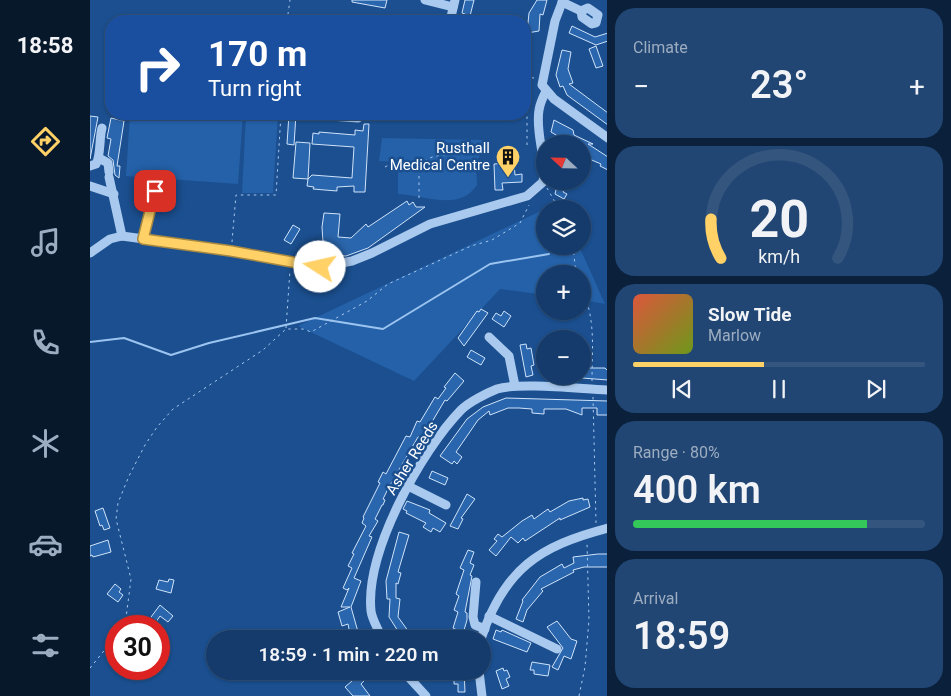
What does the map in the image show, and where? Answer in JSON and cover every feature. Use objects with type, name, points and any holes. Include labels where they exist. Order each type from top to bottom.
[{"type":"street","points":[[425,0],[454,3]]},
{"type":"street","points":[[581,10],[562,1],[550,44],[542,85],[546,91],[607,138]]},
{"type":"street","points":[[540,135],[539,108],[546,91]]},
{"type":"street","points":[[90,166],[96,164],[99,158],[98,140],[102,128]]},
{"type":"street","points":[[99,158],[108,163],[122,236]]},
{"type":"street","points":[[90,186],[114,194]]},
{"type":"street","points":[[90,254],[110,239],[122,236],[231,251],[320,267],[352,261],[372,254],[430,224],[527,196],[536,188]]},
{"type":"street","points":[[143,239],[155,191]]},
{"type":"street","points":[[489,337],[509,356],[515,386]]},
{"type":"street","name":"Asher Reeds","points":[[378,630],[371,612],[373,578],[386,531],[408,486],[437,438],[462,408],[497,389],[515,386],[607,390]]},
{"type":"street","points":[[408,486],[446,505]]},
{"type":"street","points":[[476,582],[475,625],[484,629],[489,616],[505,589],[524,567],[544,550],[607,528]]},
{"type":"street","points":[[489,616],[557,648]]},
{"type":"street","points":[[411,680],[426,696]]},
{"type":"street","points":[[480,680],[482,696]]},
{"type":"path","points":[[288,15],[290,0]]},
{"type":"path","points":[[531,77],[542,78]]},
{"type":"path","points":[[231,251],[236,195],[276,195],[281,120]]},
{"type":"path","points":[[527,120],[527,145]]},
{"type":"path","points":[[419,198],[419,168],[428,159],[441,154],[453,154],[475,144],[487,148]]},
{"type":"path","points":[[385,167],[390,164],[404,164],[419,168]]},
{"type":"path","points":[[126,615],[131,579],[116,519],[118,503],[145,445],[157,427],[173,409],[263,350],[286,329],[303,329],[311,332],[366,301],[388,284],[471,246],[492,240],[520,223],[532,201]]},
{"type":"path","points":[[286,329],[290,261]]},
{"type":"path","points":[[579,696],[585,667],[589,620],[586,565],[592,532],[593,326],[591,316]]},
{"type":"path","points":[[90,668],[105,650]]},
{"type":"shaded area","points":[[130,120],[243,120],[238,184],[126,176]]},
{"type":"shaded area","points":[[246,120],[278,120],[273,193],[242,193]]},
{"type":"shaded area","points":[[382,138],[483,140],[482,152],[476,162],[477,185],[470,193],[461,198],[451,200],[398,194],[398,162],[379,161]]},
{"type":"shaded area","points":[[536,213],[536,255],[583,255],[588,265],[536,265],[536,294],[500,289],[414,381],[298,326]]},
{"type":"shaded area","points":[[591,273],[605,304],[591,301]]},
{"type":"building","points":[[352,0],[387,0],[385,8],[352,2]]},
{"type":"building","points":[[465,0],[474,0],[470,15],[462,13]]},
{"type":"building","points":[[537,0],[547,0],[543,15],[540,14],[539,31],[531,32],[531,15],[529,15]]},
{"type":"building","points":[[572,26],[595,37],[607,33],[607,41],[596,45],[569,33]]},
{"type":"building","points":[[596,46],[603,66],[596,68],[589,49]]},
{"type":"building","points":[[562,50],[571,52],[568,69],[573,83],[569,84],[607,112],[607,124],[567,95],[563,86],[560,87],[556,75]]},
{"type":"building","points":[[90,116],[98,117],[90,159]]},
{"type":"building","points":[[111,120],[124,121],[117,166],[120,166],[119,178],[115,175],[113,160],[108,156],[111,139],[107,138]]},
{"type":"building","points":[[289,120],[296,120],[294,145],[287,144]]},
{"type":"building","points":[[554,120],[573,130],[574,135],[556,135],[551,132]]},
{"type":"building","points":[[364,124],[369,124],[365,192],[354,192],[354,186],[337,187],[337,191],[313,189],[314,187],[307,186],[308,179],[312,175],[352,178],[354,147],[312,144],[313,133],[355,135],[355,130],[363,131]]},
{"type":"building","points":[[296,142],[310,143],[308,179],[293,178]]},
{"type":"building","points":[[591,146],[607,156],[607,170],[600,166],[601,164],[591,160]]},
{"type":"building","name":"Rusthall Medical Centre","points":[[514,163],[515,175],[522,174],[522,182],[502,183],[503,190],[495,190],[494,164]]},
{"type":"building","points":[[138,175],[150,175],[150,187],[143,187],[143,183],[137,183]]},
{"type":"building","points":[[556,190],[564,190],[563,192],[567,194],[564,199],[555,194]]},
{"type":"building","points":[[407,201],[409,205],[413,202],[416,207],[425,207],[368,248],[346,256],[318,254],[319,242],[323,242],[322,227],[324,213],[340,214],[338,237],[351,238],[366,224],[368,227]]},
{"type":"building","points":[[293,225],[300,229],[291,244],[284,240]]},
{"type":"building","points":[[481,309],[488,313],[464,346],[458,338],[477,311],[479,312]]},
{"type":"building","points":[[504,311],[511,316],[504,327],[492,319],[496,313],[501,316]]},
{"type":"building","points":[[526,344],[527,349],[531,348],[534,365],[531,366],[533,375],[526,377],[520,345]]},
{"type":"building","points":[[471,350],[485,358],[481,365],[467,357]]},
{"type":"building","points":[[591,368],[605,368],[607,370],[607,380],[591,379]]},
{"type":"building","points":[[455,373],[464,381],[447,401],[445,400],[423,437],[418,437],[383,499],[385,500],[383,505],[375,519],[378,521],[369,536],[372,537],[354,578],[361,581],[351,607],[357,630],[349,630],[348,624],[342,626],[338,612],[350,607],[341,607],[349,588],[347,590],[343,588],[352,568],[348,566],[354,554],[352,553],[366,526],[362,523],[363,517],[380,483],[378,482],[383,472],[386,474],[406,436],[410,437],[417,421],[420,422],[435,397],[438,399],[446,388],[444,387]]},
{"type":"building","points":[[506,398],[607,401],[607,415],[597,415],[597,408],[582,408],[582,415],[566,409],[544,409],[544,414],[532,413],[532,409],[519,408],[508,408],[490,415],[489,411],[478,420],[456,452],[462,457],[457,464],[454,461],[452,464],[440,456],[467,419],[483,407]]},
{"type":"building","points":[[432,471],[448,478],[445,485],[429,478]]},
{"type":"building","points":[[467,494],[475,499],[461,518],[463,519],[458,529],[450,526]]},
{"type":"building","points":[[583,498],[583,500],[588,499],[590,507],[560,520],[560,518],[525,541],[523,538],[518,543],[511,537],[496,556],[489,550],[497,541],[494,539],[498,534],[502,537],[532,515],[534,519],[548,509],[550,512],[569,501]]},
{"type":"building","points":[[407,501],[430,510],[429,513],[446,523],[440,532],[433,528],[431,532],[423,527],[426,523],[406,513],[407,511],[403,509]]},
{"type":"building","points":[[103,508],[110,528],[104,530],[102,525],[100,526],[95,511]]},
{"type":"building","points":[[399,532],[409,535],[398,572],[401,573],[398,584],[396,583],[396,598],[400,599],[398,617],[407,630],[397,630],[389,617],[390,599],[387,599],[386,581]]},
{"type":"building","points":[[108,540],[111,552],[93,557],[92,555],[90,556],[90,546]]},
{"type":"building","points":[[468,550],[474,552],[470,563],[474,565],[470,575],[472,576],[465,612],[467,613],[467,620],[464,630],[453,628],[458,612],[454,610],[459,596],[456,594],[464,570],[460,568]]},
{"type":"building","points":[[607,554],[607,567],[584,567],[573,570],[574,572],[541,589],[543,591],[527,610],[523,622],[516,619],[522,600],[540,577],[562,564],[564,568],[574,563],[573,557]]},
{"type":"building","points":[[169,579],[174,580],[171,593],[156,589],[159,580],[168,582]]},
{"type":"building","points":[[115,584],[121,589],[119,592],[123,595],[118,602],[107,594]]},
{"type":"building","points":[[160,605],[173,616],[170,620],[170,615],[152,615]]},
{"type":"building","points":[[557,621],[571,639],[577,641],[571,659],[564,656],[558,670],[552,667],[563,648],[547,627]]},
{"type":"building","points":[[496,630],[501,632],[502,630],[531,643],[527,652],[493,639]]},
{"type":"building","points":[[532,662],[550,665],[548,676],[534,674],[534,670],[530,670]]},
{"type":"building","points":[[503,668],[504,671],[507,670],[510,677],[506,679],[509,686],[502,689],[496,671]]},
{"type":"building","points":[[353,680],[363,680],[361,684],[370,696],[353,696],[345,687]]},
{"type":"building","points":[[454,680],[464,680],[465,692],[458,692],[458,684],[454,684]]},
{"type":"waterway","points":[[90,342],[124,338],[171,355],[209,343],[315,318],[383,329],[490,264],[543,255]]},
{"type":"place","name":"Rusthall Medical Centre","points":[[508,178]]},
{"type":"route","points":[[155,191],[143,239],[231,251],[320,267]]}]
